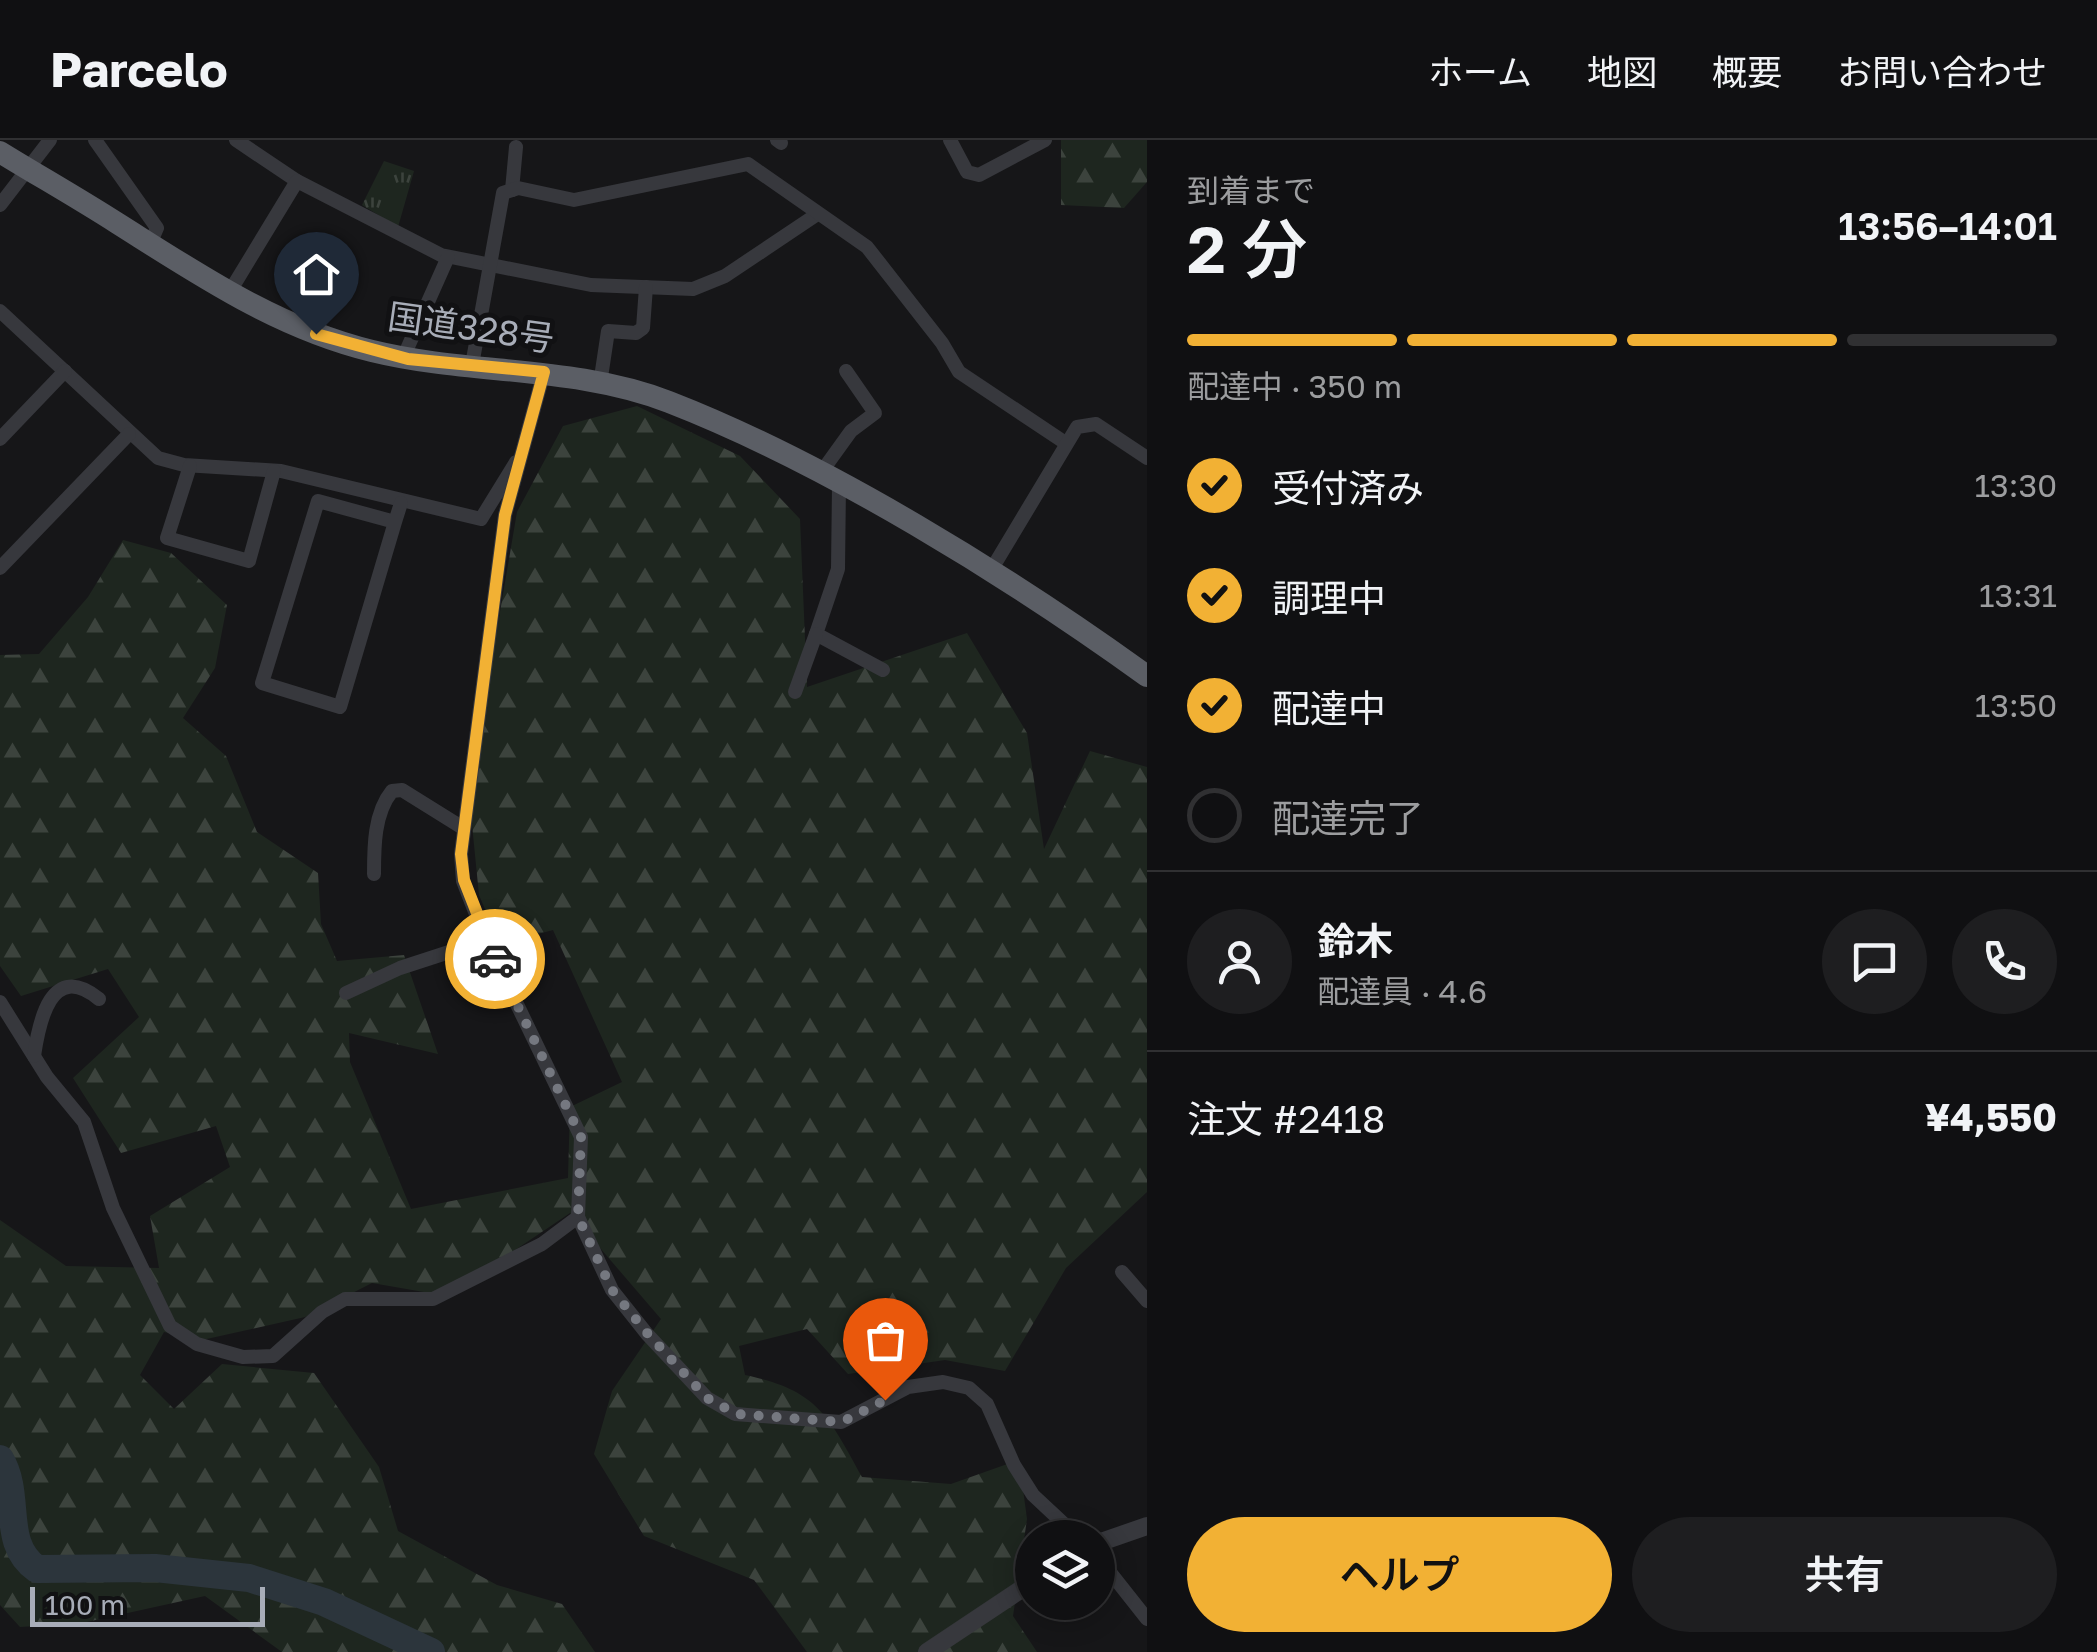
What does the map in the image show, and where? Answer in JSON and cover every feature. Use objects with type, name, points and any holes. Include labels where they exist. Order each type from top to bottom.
[{"type":"highway","name":"国道328号","points":[[0,152],[229,292],[309,331],[403,358],[544,372],[668,402],[829,479],[990,572],[1147,676]]},
{"type":"street","points":[[0,204],[30,171],[50,140]]},
{"type":"street","points":[[96,140],[158,228],[150,244]]},
{"type":"street","points":[[236,140],[386,230],[448,257],[591,285],[693,289],[724,276],[816,215]]},
{"type":"street","points":[[950,140],[967,172],[978,175],[1045,140]]},
{"type":"street","points":[[512,190],[516,147]]},
{"type":"street","points":[[472,365],[502,193],[512,190],[574,200],[748,164],[816,215],[868,247],[942,343],[959,372],[1064,442]]},
{"type":"street","points":[[229,292],[297,180]]},
{"type":"street","points":[[403,358],[448,257]]},
{"type":"street","points":[[600,384],[608,331],[636,333],[642,328],[646,286]]},
{"type":"street","points":[[0,311],[158,458],[190,466],[274,471],[481,519],[519,458]]},
{"type":"street","points":[[0,439],[64,371]]},
{"type":"street","points":[[794,692],[838,569],[829,479],[851,431],[875,413],[846,371]]},
{"type":"street","points":[[544,372],[538,408],[519,458],[497,566],[463,828],[464,880],[486,940],[581,1137],[578,1217],[612,1290],[707,1398],[736,1414],[842,1422],[908,1386],[943,1382],[969,1388],[987,1404],[1014,1464],[1034,1494],[1061,1520]]},
{"type":"street","points":[[990,572],[1064,442],[1077,427],[1096,424],[1147,458]]},
{"type":"street","points":[[0,568],[129,434]]},
{"type":"street","points":[[190,466],[167,538],[248,562],[274,471]]},
{"type":"street","points":[[395,522],[318,501],[262,683],[340,707],[395,522],[400,502]]},
{"type":"street","points":[[816,634],[883,670]]},
{"type":"street","points":[[374,874],[374,844],[384,800],[392,791],[402,790],[463,828]]},
{"type":"street","points":[[346,992],[400,968],[486,940]]},
{"type":"street","points":[[34,1056],[40,1014],[49,998],[70,988],[86,989],[99,1000]]},
{"type":"street","points":[[0,1002],[34,1056],[84,1122],[114,1208],[170,1326],[212,1348],[242,1357],[273,1356],[322,1312],[345,1299],[433,1299],[542,1244],[578,1217]]},
{"type":"street","points":[[1122,1272],[1147,1301]]},
{"type":"street","points":[[1115,1537],[1147,1526]]},
{"type":"street","points":[[1115,1579],[1147,1619]]},
{"type":"street","points":[[928,1652],[1015,1593]]},
{"type":"green space","points":[[1061,140],[1147,140],[1147,182],[1124,208],[1061,205]]},
{"type":"green space","points":[[384,161],[414,171],[398,227],[362,205]]},
{"type":"green space","points":[[637,406],[740,456],[800,519],[807,687],[967,633],[1027,733],[1044,849],[1090,751],[1147,767],[1147,1192],[1066,1268],[1005,1371],[945,1360],[848,1374],[807,1329],[739,1346],[745,1375],[789,1389],[818,1408],[862,1477],[951,1484],[1019,1460],[1027,1519],[1015,1520],[1013,1616],[1037,1652],[807,1652],[754,1580],[644,1536],[594,1454],[612,1391],[661,1319],[570,1213],[447,1296],[372,1283],[305,1317],[202,1340],[164,1332],[140,1375],[174,1409],[222,1364],[314,1373],[379,1467],[398,1531],[497,1585],[562,1604],[595,1652],[282,1652],[205,1596],[82,1623],[20,1627],[0,1605],[0,1220],[66,1266],[159,1268],[150,1216],[230,1167],[216,1126],[121,1153],[73,1078],[139,1017],[108,969],[21,996],[0,966],[0,655],[39,654],[88,597],[123,540],[171,553],[227,605],[215,668],[183,718],[226,756],[257,832],[318,873],[321,924],[337,961],[404,955],[438,1054],[349,1033],[350,1062],[411,1209],[568,1178],[570,1107],[622,1082],[553,930],[500,944],[479,895],[469,794],[517,512],[563,426]]},
{"type":"waterway","points":[[0,1459],[10,1488],[19,1546],[37,1569],[155,1568],[249,1578],[324,1602],[431,1652]]},
{"type":"way so far","points":[[495,959],[581,1137],[578,1217],[612,1290],[648,1334],[707,1398],[736,1414],[842,1422],[885,1400]]},
{"type":"route","points":[[316,334],[408,359],[544,372],[538,408],[519,458],[505,515],[464,817],[464,880],[495,959]]}]
